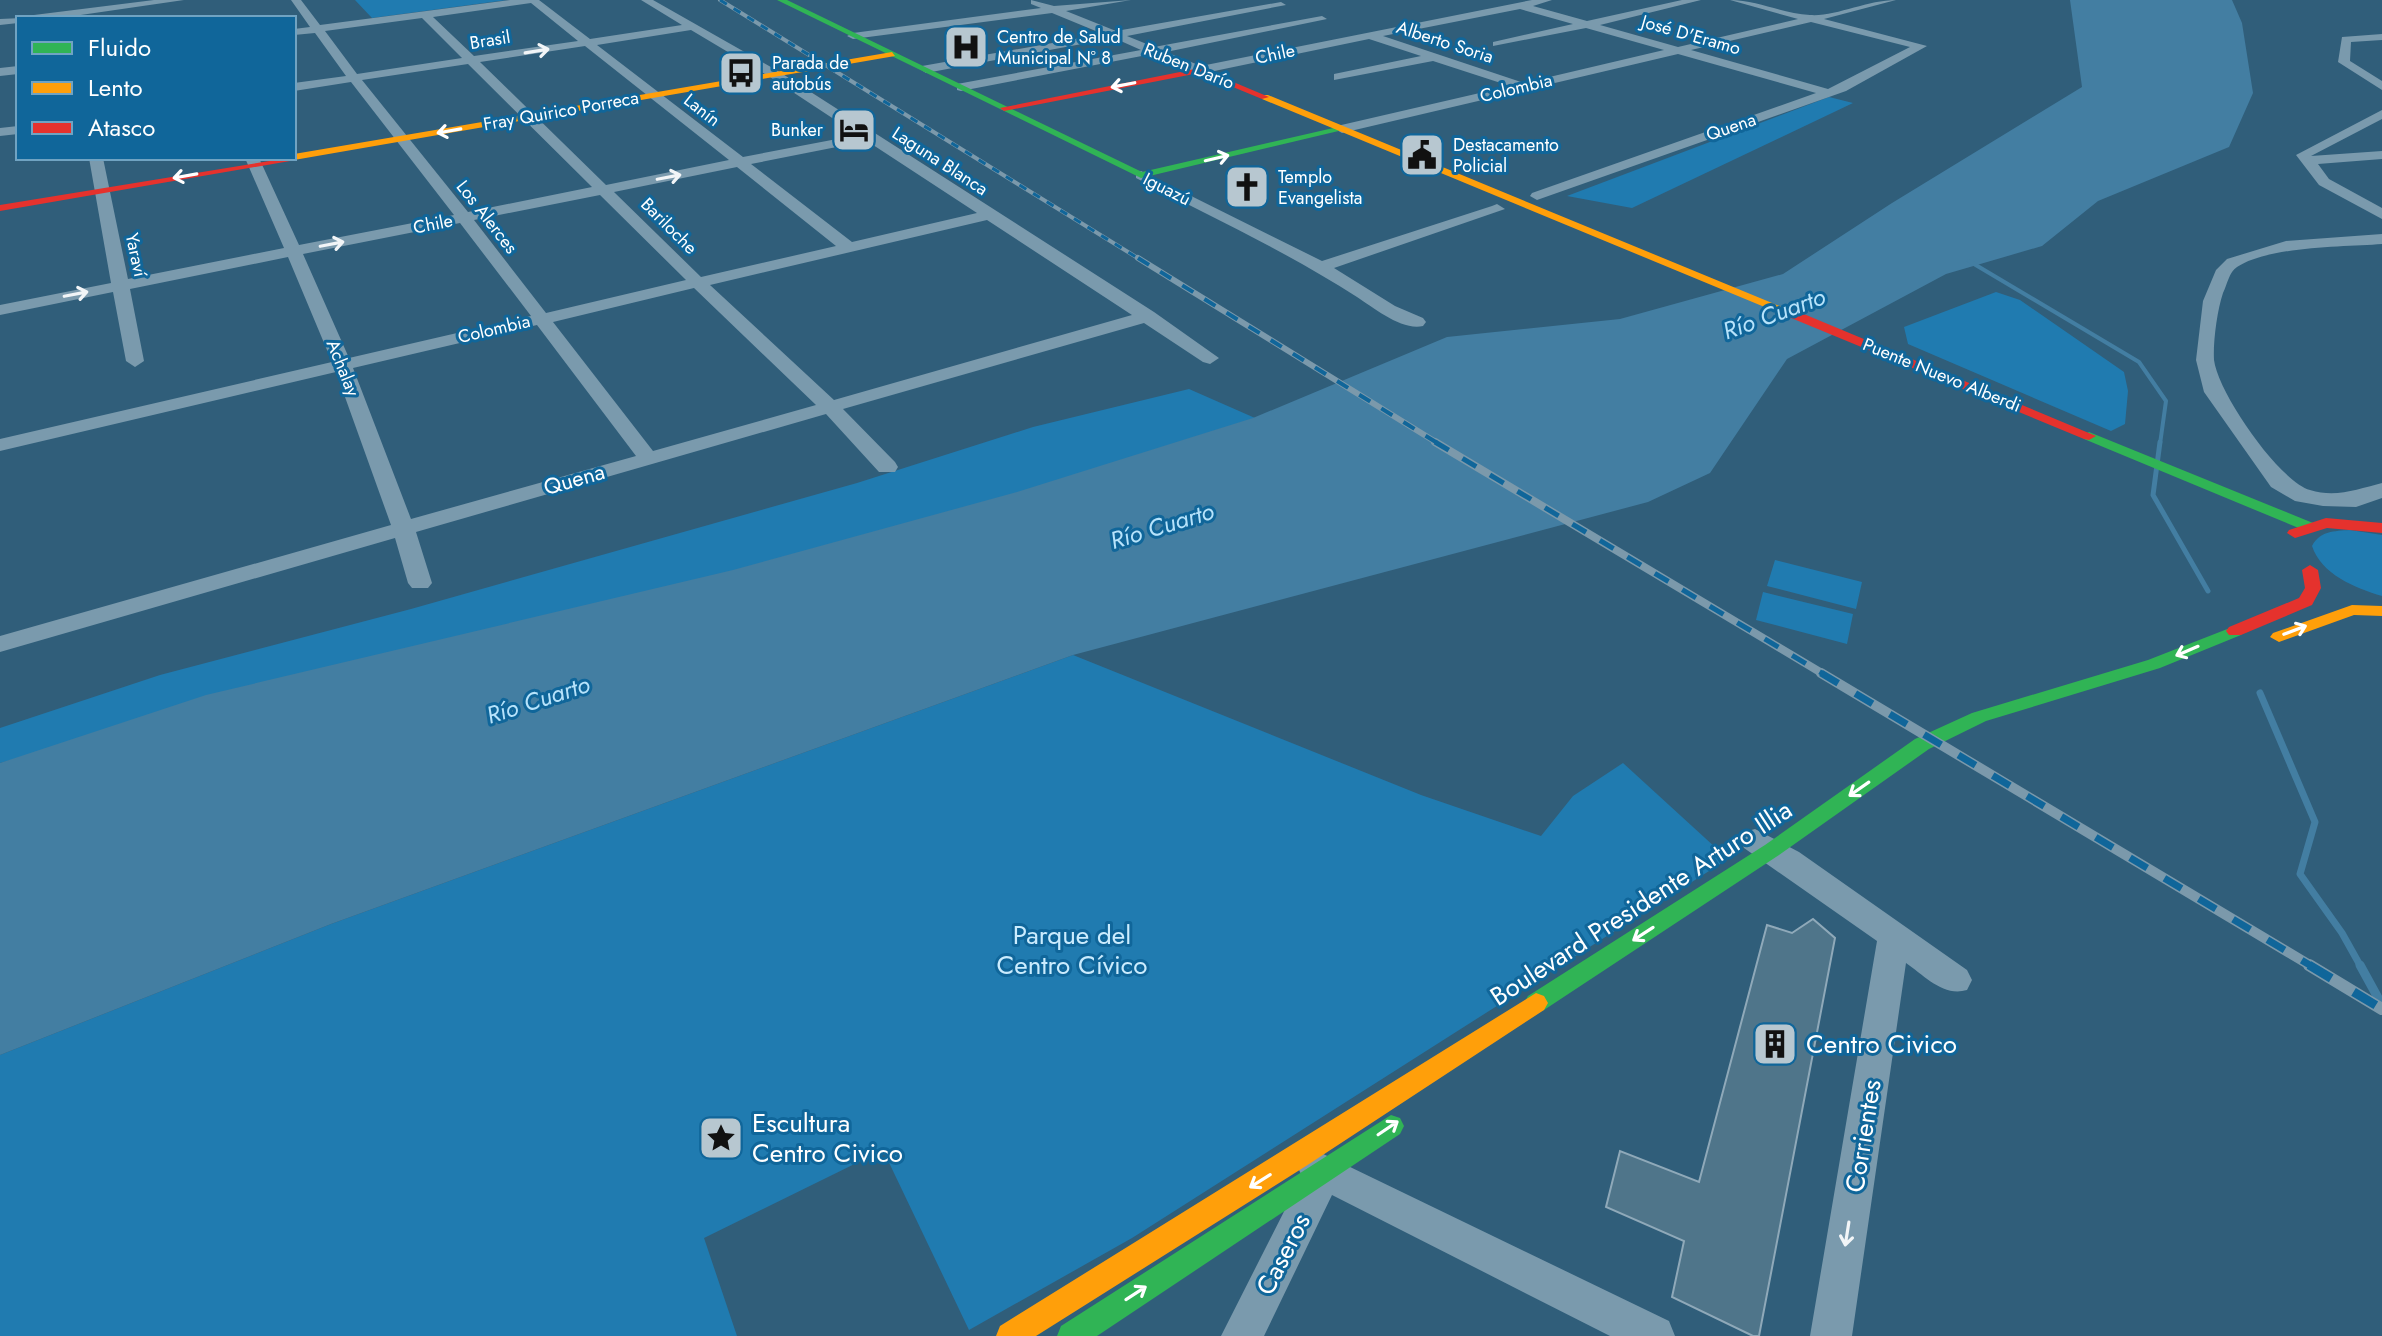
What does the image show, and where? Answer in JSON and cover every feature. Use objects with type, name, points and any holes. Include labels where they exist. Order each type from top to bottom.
[{"type":"main road","name":"Iguazú","points":[[781,0],[871,51],[919,66],[1141,175]]},
{"type":"main road","name":"Fray Quirico Porreca","points":[[296,157],[774,74],[828,64],[871,51]]},
{"type":"main road","name":"Chile","points":[[1004,108],[1200,70]]},
{"type":"main road","name":"Ruben Darío","points":[[1200,70],[1571,226]]},
{"type":"main road","name":"Colombia","points":[[1141,175],[1342,129]]},
{"type":"main road","name":"Fray Quirico Porreca","points":[[0,208],[254,161]]},
{"type":"main road","name":"Puente Nuevo Alberdi","points":[[1571,226],[2301,530]]},
{"type":"main road","points":[[2329,583],[2297,556],[2293,543],[2301,530],[2355,523],[2382,528]]},
{"type":"main road","name":"Boulevard Presidente Arturo Illia","points":[[1071,1336],[1311,1165],[1922,744],[1979,717],[2154,664],[2306,601],[2313,588],[2310,570]]},
{"type":"main road","points":[[2351,594],[2382,609]]},
{"type":"main road","points":[[2264,642],[2352,610],[2382,609]]},
{"type":"main road","name":"Boulevard Presidente Arturo Illia","points":[[1668,940],[1772,850],[1937,753],[2003,726],[2164,680]]},
{"type":"main road","name":"Boulevard Presidente Arturo Illia","points":[[1010,1336],[1311,1165],[1403,1118]]},
{"type":"street","points":[[62,0],[66,14]]},
{"type":"street","name":"Los Alerces","points":[[296,0],[399,139],[464,217],[648,458]]},
{"type":"street","points":[[296,32],[533,0]]},
{"type":"street","name":"Lanín","points":[[533,0],[848,247]]},
{"type":"street","name":"Laguna Blanca","points":[[646,0],[774,74],[866,137],[1210,358]]},
{"type":"street","points":[[871,51],[1053,9],[1126,0]]},
{"type":"street","name":"Alberto Soria","points":[[1264,0],[1523,87]]},
{"type":"street","name":"José D'Eramo","points":[[1501,0],[1826,92]]},
{"type":"street","name":"Chile","points":[[1200,70],[1547,0]]},
{"type":"street","points":[[1497,44],[1696,0]]},
{"type":"street","points":[[1735,0],[1811,19]]},
{"type":"street","name":"Colombia","points":[[1342,129],[1891,0]]},
{"type":"street","name":"Ruben Darío","points":[[1035,2],[1200,70]]},
{"type":"street","points":[[50,16],[181,3]]},
{"type":"street","points":[[919,66],[1281,5]]},
{"type":"street","name":"Bariloche","points":[[424,14],[697,282],[828,405],[887,467]]},
{"type":"street","name":"Quena","points":[[1537,196],[1842,88],[1921,46],[1811,19]]},
{"type":"street","points":[[961,87],[1151,50],[1333,23]]},
{"type":"street","points":[[2353,26],[2346,39],[2344,62],[2349,68],[2382,86]]},
{"type":"street","name":"Brasil","points":[[296,87],[692,27]]},
{"type":"street","points":[[2346,39],[2382,37]]},
{"type":"street","points":[[1338,77],[1434,57]]},
{"type":"street","points":[[2382,114],[2303,155],[2324,182],[2382,214]]},
{"type":"street","name":"Chile","points":[[0,310],[866,137]]},
{"type":"street","points":[[2307,163],[2320,159],[2382,155]]},
{"type":"street","name":"Yaraví","points":[[96,160],[135,361]]},
{"type":"street","name":"Achalay","points":[[254,161],[343,364],[404,527],[420,583]]},
{"type":"street","name":"Iguazú","points":[[1141,175],[1321,267],[1389,310],[1417,322]]},
{"type":"street","points":[[1321,267],[1497,209]]},
{"type":"street","name":"Colombia","points":[[0,445],[988,215]]},
{"type":"street","points":[[2382,239],[2286,246],[2233,262],[2224,270],[2212,301],[2205,360],[2214,392],[2279,482],[2303,496],[2323,499],[2356,500],[2382,490]]},
{"type":"street","name":"Quena","points":[[0,644],[1148,316]]},
{"type":"street","points":[[1772,850],[1955,980]]},
{"type":"street","name":"Corrientes","points":[[1831,1336],[1894,936]]},
{"type":"street","points":[[1311,1165],[1654,1336]]},
{"type":"street","name":"Caseros","points":[[1242,1336],[1311,1165]]},
{"type":"green space","points":[[355,0],[507,0],[372,18]]},
{"type":"green space","points":[[1829,97],[1853,103],[1632,208],[1567,196]]},
{"type":"green space","points":[[1996,292],[2020,300],[2124,372],[2128,391],[2125,424],[2111,431],[1908,344],[1904,327]]},
{"type":"green space","points":[[1189,389],[1255,418],[1020,492],[736,570],[0,763],[0,728],[160,675],[411,609],[857,483],[1033,427]]},
{"type":"green space","points":[[2350,530],[2382,535],[2382,596],[2340,578],[2316,556],[2312,546],[2319,537]]},
{"type":"green space","points":[[1775,560],[1862,582],[1856,609],[1767,586]]},
{"type":"green space","points":[[1763,592],[1853,614],[1847,644],[1756,620]]},
{"type":"green space","name":"Parque del Centro Cívico","points":[[1073,655],[1421,795],[1541,836],[1573,796],[1623,763],[1728,859],[1132,1238],[969,1330],[883,1150],[704,1238],[737,1336],[0,1336],[0,1055],[331,924]]},
{"type":"water","name":"Río Cuarto","points":[[2070,0],[2232,0],[2242,23],[2253,93],[2229,147],[2098,201],[2042,246],[1946,274],[1787,359],[1710,473],[1648,502],[1073,655],[331,924],[0,1055],[0,763],[206,695],[733,570],[1017,492],[1253,418],[1447,337],[1620,319],[1783,274],[2082,87]]},
{"type":"building","name":"Centro Civico","points":[[1813,919],[1835,938],[1759,1336],[1753,1336],[1672,1297],[1684,1241],[1606,1207],[1620,1151],[1699,1182],[1767,925],[1792,933]]},
{"type":"waterway","points":[[1969,261],[2139,362],[2166,401],[2160,444]]},
{"type":"waterway","points":[[2160,442],[2153,495],[2208,591]]},
{"type":"waterway","points":[[2260,693],[2315,822],[2300,874],[2342,933],[2361,967]]},
{"type":"waterway","points":[[2360,965],[2382,1005]]},
{"type":"railway","points":[[720,0],[1141,260]]},
{"type":"railway","points":[[1138,258],[1439,444]]},
{"type":"railway","points":[[1435,442],[1825,675]]},
{"type":"railway","points":[[1821,673],[2313,967]]},
{"type":"railway","points":[[2309,965],[2382,1009]]},
{"type":"traffic: fast","points":[[781,0],[1141,175],[1342,129]]},
{"type":"traffic: fast","points":[[2089,436],[2307,526]]},
{"type":"traffic: fast","points":[[1536,1003],[1772,850],[1922,744],[1979,717],[2154,664],[2235,631]]},
{"type":"traffic: fast","points":[[1071,1336],[1391,1126]]},
{"type":"traffic: slow","points":[[296,157],[892,54]]},
{"type":"traffic: slow","points":[[1265,97],[1783,310]]},
{"type":"traffic: slow","points":[[2279,637],[2352,610],[2382,611]]},
{"type":"traffic: slow","points":[[1010,1336],[1297,1158],[1536,1003]]},
{"type":"traffic: jam","points":[[1004,108],[1200,70],[1265,97]]},
{"type":"traffic: jam","points":[[0,208],[278,160]]},
{"type":"traffic: jam","points":[[1783,310],[2089,436]]},
{"type":"traffic: jam","points":[[2295,533],[2326,523],[2382,528]]},
{"type":"traffic: jam","points":[[2235,631],[2306,601],[2313,588],[2310,570]]},
{"type":"place","name":"Centro de Salud Municipal Nº 8","points":[[966,47]]},
{"type":"place","name":"Parada de autobús","points":[[741,73]]},
{"type":"place","name":"Bunker","points":[[854,130]]},
{"type":"place","name":"Destacamento Policial","points":[[1422,155]]},
{"type":"place","name":"Templo Evangelista","points":[[1247,187]]},
{"type":"place","name":"Centro Civico","points":[[1775,1044]]},
{"type":"place","name":"Escultura Centro Civico","points":[[721,1138]]}]
